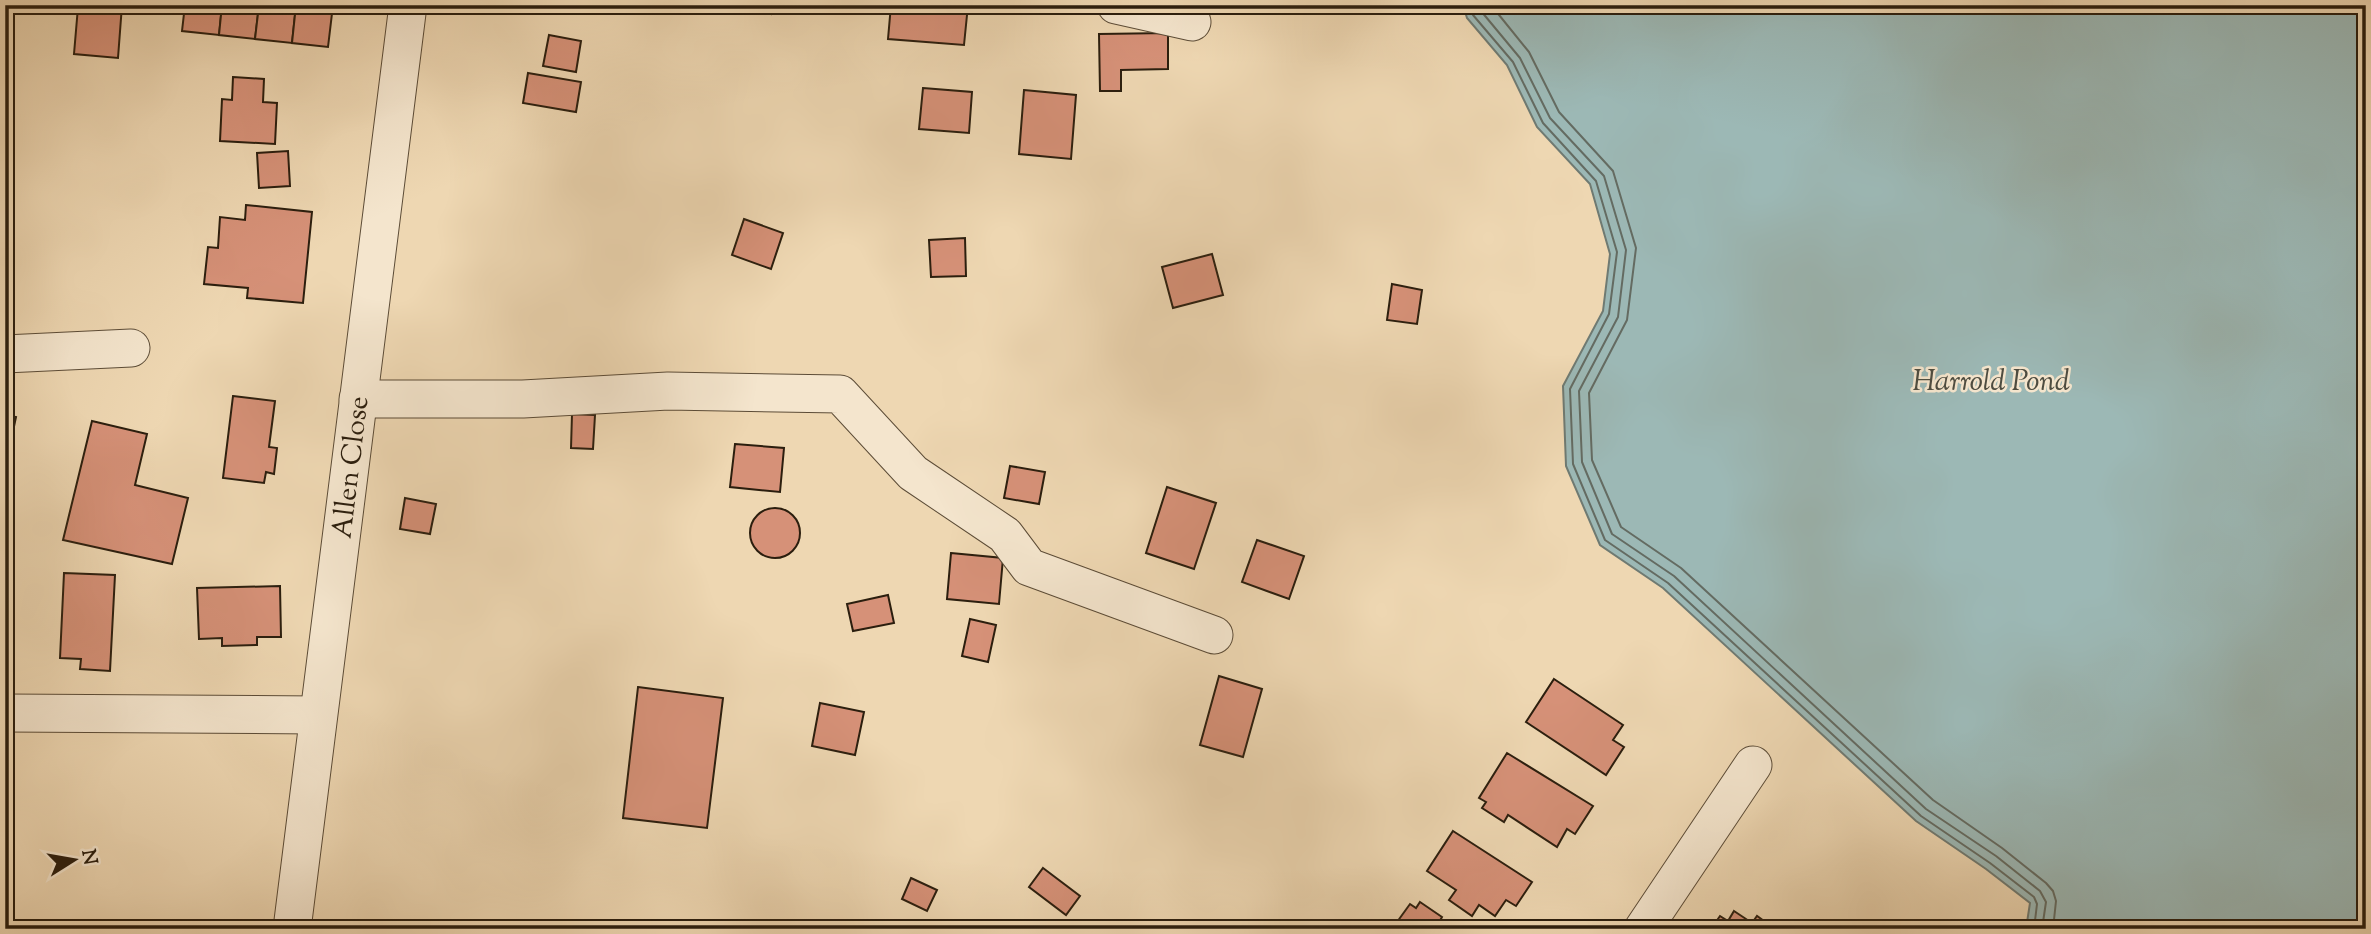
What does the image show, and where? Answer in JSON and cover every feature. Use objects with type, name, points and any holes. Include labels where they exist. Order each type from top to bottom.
[{"type":"street","name":"Allen Close","points":[[292,929],[408,5]]},
{"type":"street","points":[[1116,5],[1192,22]]},
{"type":"street","points":[[5,354],[131,348]]},
{"type":"street","points":[[358,399],[523,399],[668,391],[840,394],[913,472],[1004,535],[1029,567],[1214,635]]},
{"type":"street","points":[[5,713],[318,715]]},
{"type":"street","points":[[1643,929],[1752,765]]},
{"type":"water","name":"Harrold Pond","points":[[1463,5],[2366,5],[2366,929],[2026,929],[2030,903],[1916,821],[1663,588],[1600,545],[1566,466],[1563,386],[1603,311],[1610,254],[1590,184],[1537,127],[1507,65],[1467,18]]},
{"type":"building","points":[[57,5],[122,5],[118,58],[74,54],[78,7]]},
{"type":"building","points":[[185,5],[222,5],[219,35],[182,31]]},
{"type":"building","points":[[222,5],[259,5],[255,39],[219,35]]},
{"type":"building","points":[[259,5],[296,5],[292,43],[255,39]]},
{"type":"building","points":[[296,5],[333,5],[328,47],[292,43]]},
{"type":"building","points":[[729,5],[773,5],[771,14]]},
{"type":"building","points":[[891,5],[968,5],[964,45],[888,39]]},
{"type":"building","points":[[1168,33],[1168,69],[1121,70],[1121,91],[1100,91],[1099,34]]},
{"type":"building","points":[[549,35],[581,41],[576,72],[543,66]]},
{"type":"building","points":[[528,73],[581,82],[576,112],[523,103]]},
{"type":"building","points":[[233,77],[264,79],[263,102],[277,103],[275,144],[220,141],[222,99],[232,100]]},
{"type":"building","points":[[923,88],[972,92],[969,133],[919,129]]},
{"type":"building","points":[[1024,90],[1076,95],[1071,159],[1019,154]]},
{"type":"building","points":[[288,151],[290,186],[259,188],[257,153]]},
{"type":"building","points":[[246,205],[312,212],[303,303],[247,298],[248,288],[204,284],[208,247],[218,248],[220,217],[245,220]]},
{"type":"building","points":[[744,219],[783,233],[771,269],[732,255]]},
{"type":"building","points":[[965,238],[966,276],[931,277],[929,240]]},
{"type":"building","points":[[1212,254],[1223,295],[1173,308],[1162,267]]},
{"type":"building","points":[[1392,284],[1422,290],[1417,324],[1387,320]]},
{"type":"building","points":[[233,396],[275,401],[269,447],[277,448],[274,474],[266,472],[264,483],[223,478]]},
{"type":"building","points":[[572,414],[595,415],[593,449],[571,448]]},
{"type":"building","points":[[5,415],[16,417],[5,469]]},
{"type":"building","points":[[92,421],[147,434],[135,485],[188,498],[172,564],[63,540]]},
{"type":"building","points":[[735,444],[784,448],[780,492],[730,487]]},
{"type":"building","points":[[1010,466],[1045,472],[1039,504],[1004,498]]},
{"type":"building","points":[[1167,487],[1216,503],[1194,569],[1146,553]]},
{"type":"building","points":[[405,498],[436,504],[430,534],[400,529]]},
{"type":"building","points":[[775,508],[793,515],[800,533],[793,551],[775,558],[757,551],[750,533],[757,515]]},
{"type":"building","points":[[1257,540],[1304,556],[1289,599],[1242,582]]},
{"type":"building","points":[[951,553],[1003,558],[999,604],[947,599]]},
{"type":"building","points":[[64,573],[115,575],[110,671],[80,669],[81,659],[60,658]]},
{"type":"building","points":[[280,586],[281,637],[257,637],[257,645],[222,646],[222,638],[199,639],[197,588]]},
{"type":"building","points":[[888,595],[894,623],[853,631],[847,604]]},
{"type":"building","points":[[970,619],[996,625],[988,662],[962,656]]},
{"type":"building","points":[[1219,676],[1262,689],[1243,757],[1200,745]]},
{"type":"building","points":[[1554,679],[1623,725],[1613,740],[1624,747],[1606,775],[1526,722]]},
{"type":"building","points":[[638,687],[723,698],[707,828],[623,818]]},
{"type":"building","points":[[820,703],[864,712],[855,755],[812,746]]},
{"type":"building","points":[[1507,753],[1593,806],[1575,834],[1567,829],[1557,847],[1508,815],[1504,822],[1482,808],[1486,802],[1479,798]]},
{"type":"building","points":[[1453,831],[1532,882],[1516,906],[1506,900],[1495,916],[1479,905],[1472,916],[1449,900],[1456,890],[1427,871]]},
{"type":"building","points":[[1043,868],[1080,896],[1066,915],[1029,887]]},
{"type":"building","points":[[911,878],[937,890],[927,911],[902,899]]},
{"type":"building","points":[[1420,902],[1442,917],[1438,924],[1444,929],[1392,929],[1410,904],[1416,908]]},
{"type":"building","points":[[1734,911],[1752,923],[1757,916],[1775,929],[1711,929],[1720,916],[1728,921]]}]
